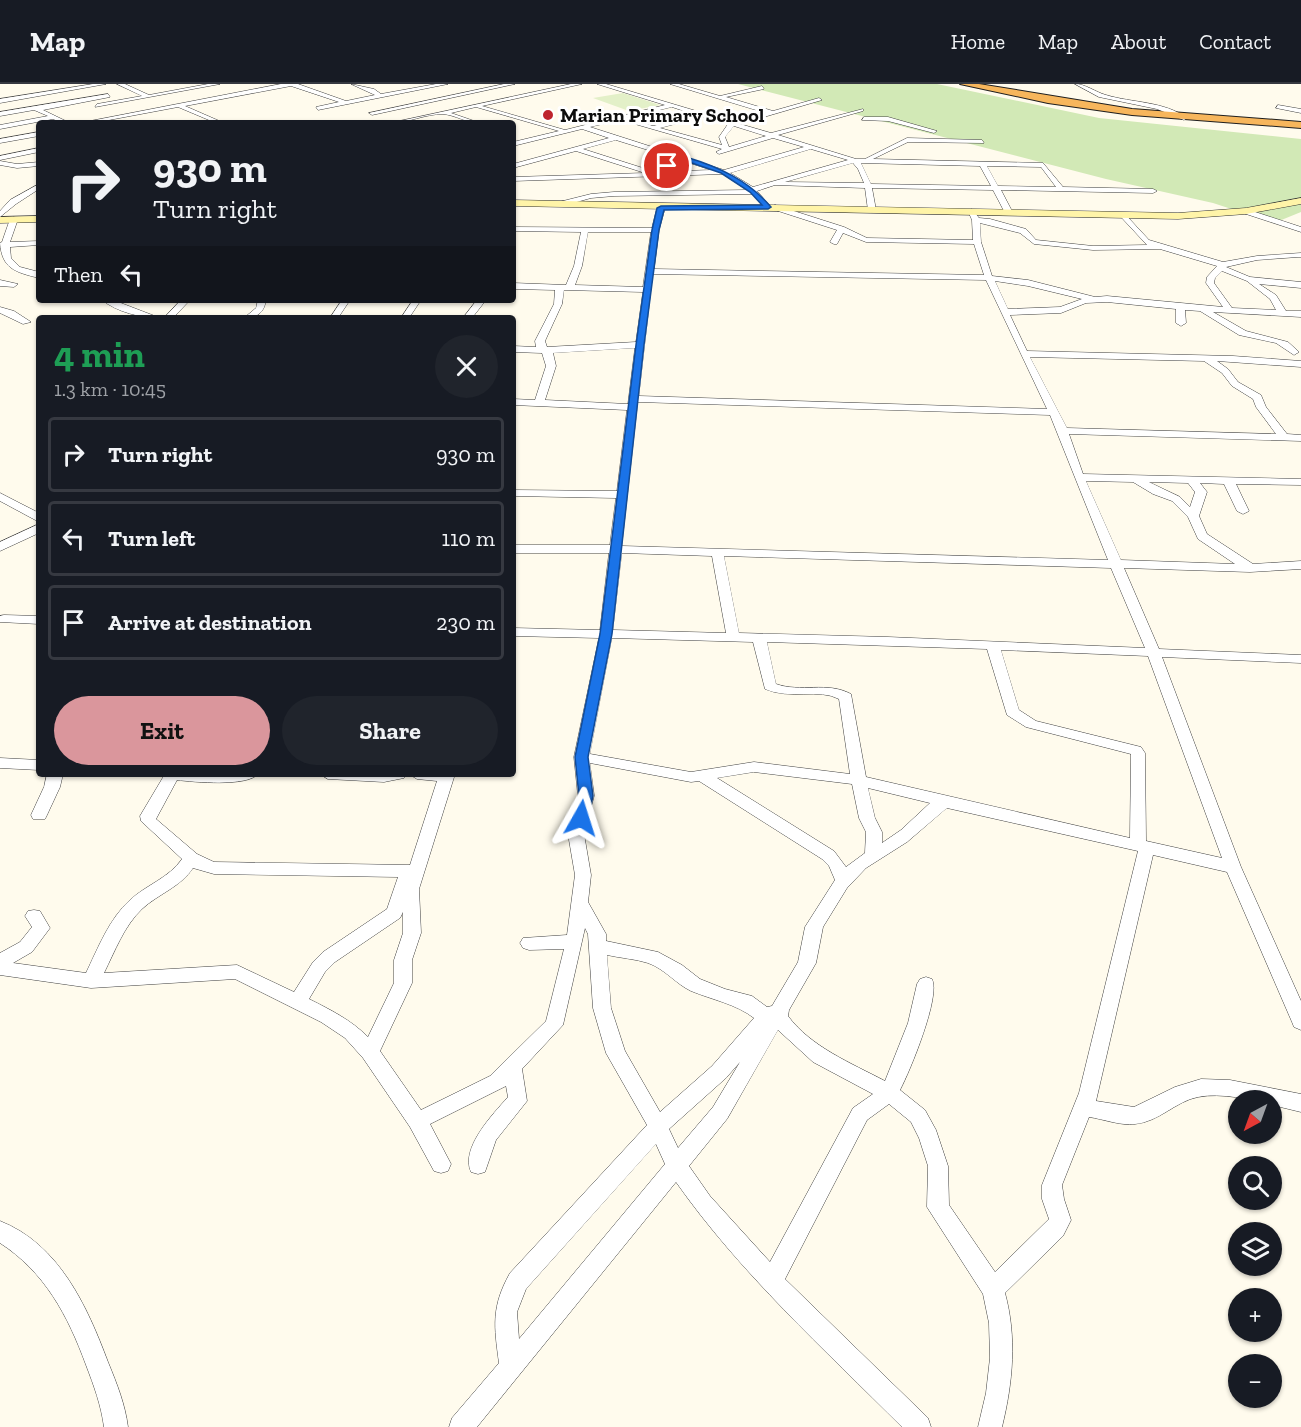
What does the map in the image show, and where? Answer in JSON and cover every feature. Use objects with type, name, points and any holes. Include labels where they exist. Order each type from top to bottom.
[{"type":"highway","points":[[965,84],[1108,110],[1301,125]]},
{"type":"main road","points":[[516,203],[661,208],[771,207],[974,215],[1008,211],[1178,216],[1246,211],[1300,201]]},
{"type":"main road","points":[[0,217],[36,219]]},
{"type":"street","points":[[0,101],[104,84]]},
{"type":"street","points":[[120,84],[148,97]]},
{"type":"street","points":[[175,84],[192,88]]},
{"type":"street","points":[[97,106],[217,84]]},
{"type":"street","points":[[98,120],[291,84],[390,120]]},
{"type":"street","points":[[417,84],[427,87]]},
{"type":"street","points":[[318,108],[445,84]]},
{"type":"street","points":[[463,84],[481,90]]},
{"type":"street","points":[[372,112],[512,84]]},
{"type":"street","points":[[540,84],[555,89]]},
{"type":"street","points":[[411,120],[579,84]]},
{"type":"street","points":[[600,84],[856,161],[1043,165],[1060,188]]},
{"type":"street","points":[[673,84],[774,113]]},
{"type":"street","points":[[684,87],[698,84]]},
{"type":"street","points":[[1078,84],[1111,98],[1179,115]]},
{"type":"street","points":[[51,85],[63,91]]},
{"type":"street","points":[[303,88],[321,85]]},
{"type":"street","points":[[437,85],[463,94]]},
{"type":"street","points":[[239,86],[255,90]]},
{"type":"street","points":[[358,86],[374,86]]},
{"type":"street","points":[[358,86],[380,97]]},
{"type":"street","points":[[619,89],[630,87]]},
{"type":"street","points":[[720,97],[762,88]]},
{"type":"street","points":[[0,91],[60,120]]},
{"type":"street","points":[[0,114],[135,92]]},
{"type":"street","points":[[407,92],[435,100]]},
{"type":"street","points":[[390,95],[467,120]]},
{"type":"street","points":[[452,96],[466,99],[477,106],[565,131]]},
{"type":"street","points":[[728,149],[722,137],[729,126],[819,100]]},
{"type":"street","points":[[82,101],[118,116]]},
{"type":"street","points":[[179,105],[214,120]]},
{"type":"street","points":[[516,143],[674,105]]},
{"type":"street","points":[[1108,110],[1146,105]]},
{"type":"street","points":[[1278,107],[1301,114]]},
{"type":"street","points":[[553,134],[555,139],[648,172],[861,110]]},
{"type":"street","points":[[653,128],[705,114]]},
{"type":"street","points":[[846,114],[870,120],[871,123],[863,128]]},
{"type":"street","points":[[624,116],[622,118],[625,120],[728,149]]},
{"type":"street","points":[[38,120],[54,117]]},
{"type":"street","points":[[562,204],[591,196],[625,193],[753,191],[832,165],[871,158],[910,140],[982,146],[886,118],[864,119]]},
{"type":"street","points":[[0,127],[36,120]]},
{"type":"street","points":[[516,122],[523,120]]},
{"type":"street","points":[[582,127],[723,172],[753,191],[771,207],[841,229],[866,240],[977,242]]},
{"type":"street","points":[[0,141],[36,135]]},
{"type":"street","points":[[516,165],[615,138]]},
{"type":"street","points":[[516,179],[616,176],[648,172],[723,172],[813,147]]},
{"type":"street","points":[[0,158],[36,151]]},
{"type":"street","points":[[972,155],[972,164]]},
{"type":"street","points":[[534,160],[549,165]]},
{"type":"street","points":[[856,161],[860,164],[868,186],[872,210]]},
{"type":"street","points":[[0,163],[17,166],[36,164]]},
{"type":"street","points":[[918,163],[926,173],[932,187]]},
{"type":"street","points":[[983,164],[1008,211]]},
{"type":"street","points":[[561,168],[590,177]]},
{"type":"street","points":[[616,176],[625,193]]},
{"type":"street","points":[[778,183],[995,189],[1153,190]]},
{"type":"street","points":[[0,217],[8,210],[9,204],[36,188]]},
{"type":"street","points":[[417,1121],[493,1084],[548,1034],[554,1025],[575,942],[583,875],[576,834],[586,796],[582,757],[606,634],[647,290],[655,230],[661,208]]},
{"type":"street","points":[[1246,211],[1301,230]]},
{"type":"street","points":[[1160,247],[1093,248],[1036,243],[1031,241],[1023,231],[974,215],[977,242],[989,278],[1063,431],[1079,477],[1153,651],[1233,867],[1301,1022]]},
{"type":"street","points":[[1124,216],[1146,242],[1222,266],[1230,273],[1245,278],[1269,283],[1301,285]]},
{"type":"street","points":[[14,219],[2,244],[6,262],[10,267],[26,273],[36,273]]},
{"type":"street","points":[[539,403],[551,366],[547,350],[540,346],[540,341],[565,287],[578,266],[585,229]]},
{"type":"street","points":[[834,242],[841,229]]},
{"type":"street","points":[[516,231],[655,230]]},
{"type":"street","points":[[2,244],[36,243]]},
{"type":"street","points":[[1230,310],[1210,283],[1210,278],[1222,266],[1260,257],[1298,255]]},
{"type":"street","points":[[651,272],[989,278],[1028,284],[1092,299],[1202,309],[1301,314]]},
{"type":"street","points":[[1245,278],[1273,297],[1282,312]]},
{"type":"street","points":[[0,283],[14,284]]},
{"type":"street","points":[[516,286],[647,290]]},
{"type":"street","points":[[1006,312],[1061,310],[1092,299]]},
{"type":"street","points":[[112,303],[145,315]]},
{"type":"street","points":[[171,315],[183,303]]},
{"type":"street","points":[[252,315],[260,309],[261,303]]},
{"type":"street","points":[[470,315],[480,303]]},
{"type":"street","points":[[1180,307],[1181,323]]},
{"type":"street","points":[[1202,309],[1244,334],[1258,335],[1279,342],[1291,347],[1294,352]]},
{"type":"street","points":[[0,310],[26,322]]},
{"type":"street","points":[[516,349],[547,350],[640,345]]},
{"type":"street","points":[[1024,354],[1205,358],[1301,364]]},
{"type":"street","points":[[1205,358],[1225,371],[1235,384],[1257,397],[1261,407],[1284,438]]},
{"type":"street","points":[[516,402],[1053,412]]},
{"type":"street","points":[[1063,431],[1301,438]]},
{"type":"street","points":[[1079,477],[1301,482]]},
{"type":"street","points":[[1191,479],[1201,492],[1193,516]]},
{"type":"street","points":[[1137,480],[1157,492],[1174,498],[1193,516],[1202,536],[1250,568]]},
{"type":"street","points":[[1228,480],[1243,511]]},
{"type":"street","points":[[516,493],[622,495]]},
{"type":"street","points":[[1,496],[36,516]]},
{"type":"street","points":[[0,547],[36,529]]},
{"type":"street","points":[[22,536],[36,537]]},
{"type":"street","points":[[516,549],[615,549],[1250,568],[1301,565]]},
{"type":"street","points":[[717,552],[733,637]]},
{"type":"street","points":[[1,620],[36,620]]},
{"type":"street","points":[[516,632],[759,637],[1301,658]]},
{"type":"street","points":[[759,637],[770,686],[780,690],[836,692],[846,697],[859,780],[867,818],[874,832],[873,856]]},
{"type":"street","points":[[993,647],[1012,712],[1018,718],[1031,724],[1137,750],[1142,846],[1089,1093],[1052,1185],[1053,1198],[1060,1220],[1057,1226],[993,1289]]},
{"type":"street","points":[[582,757],[691,777],[754,767],[859,780],[945,802],[1233,867]]},
{"type":"street","points":[[0,763],[36,765]]},
{"type":"street","points":[[703,776],[828,855],[836,863],[844,881]]},
{"type":"street","points":[[39,815],[54,777]]},
{"type":"street","points":[[171,777],[148,816],[149,821],[201,865],[214,868],[412,870]]},
{"type":"street","points":[[204,777],[220,777]]},
{"type":"street","points":[[298,1002],[319,967],[329,957],[397,910],[445,777]]},
{"type":"street","points":[[511,1365],[504,1312],[511,1291],[658,1127],[719,1072],[773,1013],[811,955],[810,939],[814,927],[844,881],[858,865],[908,833],[930,809],[945,802]]},
{"type":"street","points":[[91,981],[119,927],[135,905],[181,873],[191,858]]},
{"type":"street","points":[[370,1052],[403,983],[403,960],[412,933],[412,870]]},
{"type":"street","points":[[580,902],[597,934],[600,946],[602,1008],[616,1053],[658,1127],[676,1165],[703,1203],[772,1281],[919,1427]]},
{"type":"street","points":[[0,962],[26,947],[33,940],[40,928],[34,916]]},
{"type":"street","points":[[529,943],[575,942]]},
{"type":"street","points":[[600,946],[652,957],[676,970],[690,982],[722,996],[745,1001],[773,1013],[779,1017],[789,1031],[820,1056],[888,1092],[910,1108],[925,1126],[938,1166],[938,1207],[993,1289],[1000,1316],[1001,1350],[998,1400],[990,1427]]},
{"type":"street","points":[[0,968],[91,981],[237,972],[328,1017],[352,1033],[370,1052],[417,1121],[441,1164]]},
{"type":"street","points":[[772,1281],[857,1118],[867,1106],[877,1103],[888,1092],[901,1069],[924,1003],[926,984]]},
{"type":"street","points":[[461,1427],[726,1105],[773,1013]]},
{"type":"street","points":[[478,1165],[481,1150],[489,1134],[517,1101],[512,1065]]},
{"type":"street","points":[[1083,1107],[1141,1115],[1170,1097],[1196,1089],[1219,1089],[1301,1103]]},
{"type":"street","points":[[0,1231],[25,1247],[48,1269],[66,1295],[83,1325],[113,1406],[116,1427]]},
{"type":"green space","points":[[738,84],[937,84],[1099,118],[1301,139],[1301,212],[1274,223],[1213,203],[1106,179]]},
{"type":"green space","points":[[623,93],[660,105],[629,111],[593,98]]},
{"type":"place","name":"Marian Primary School","points":[[548,115]]},
{"type":"route","points":[[581,818],[586,802],[582,757],[606,634],[647,290],[655,230],[661,208],[768,207],[734,176],[686,159],[667,166]]}]
